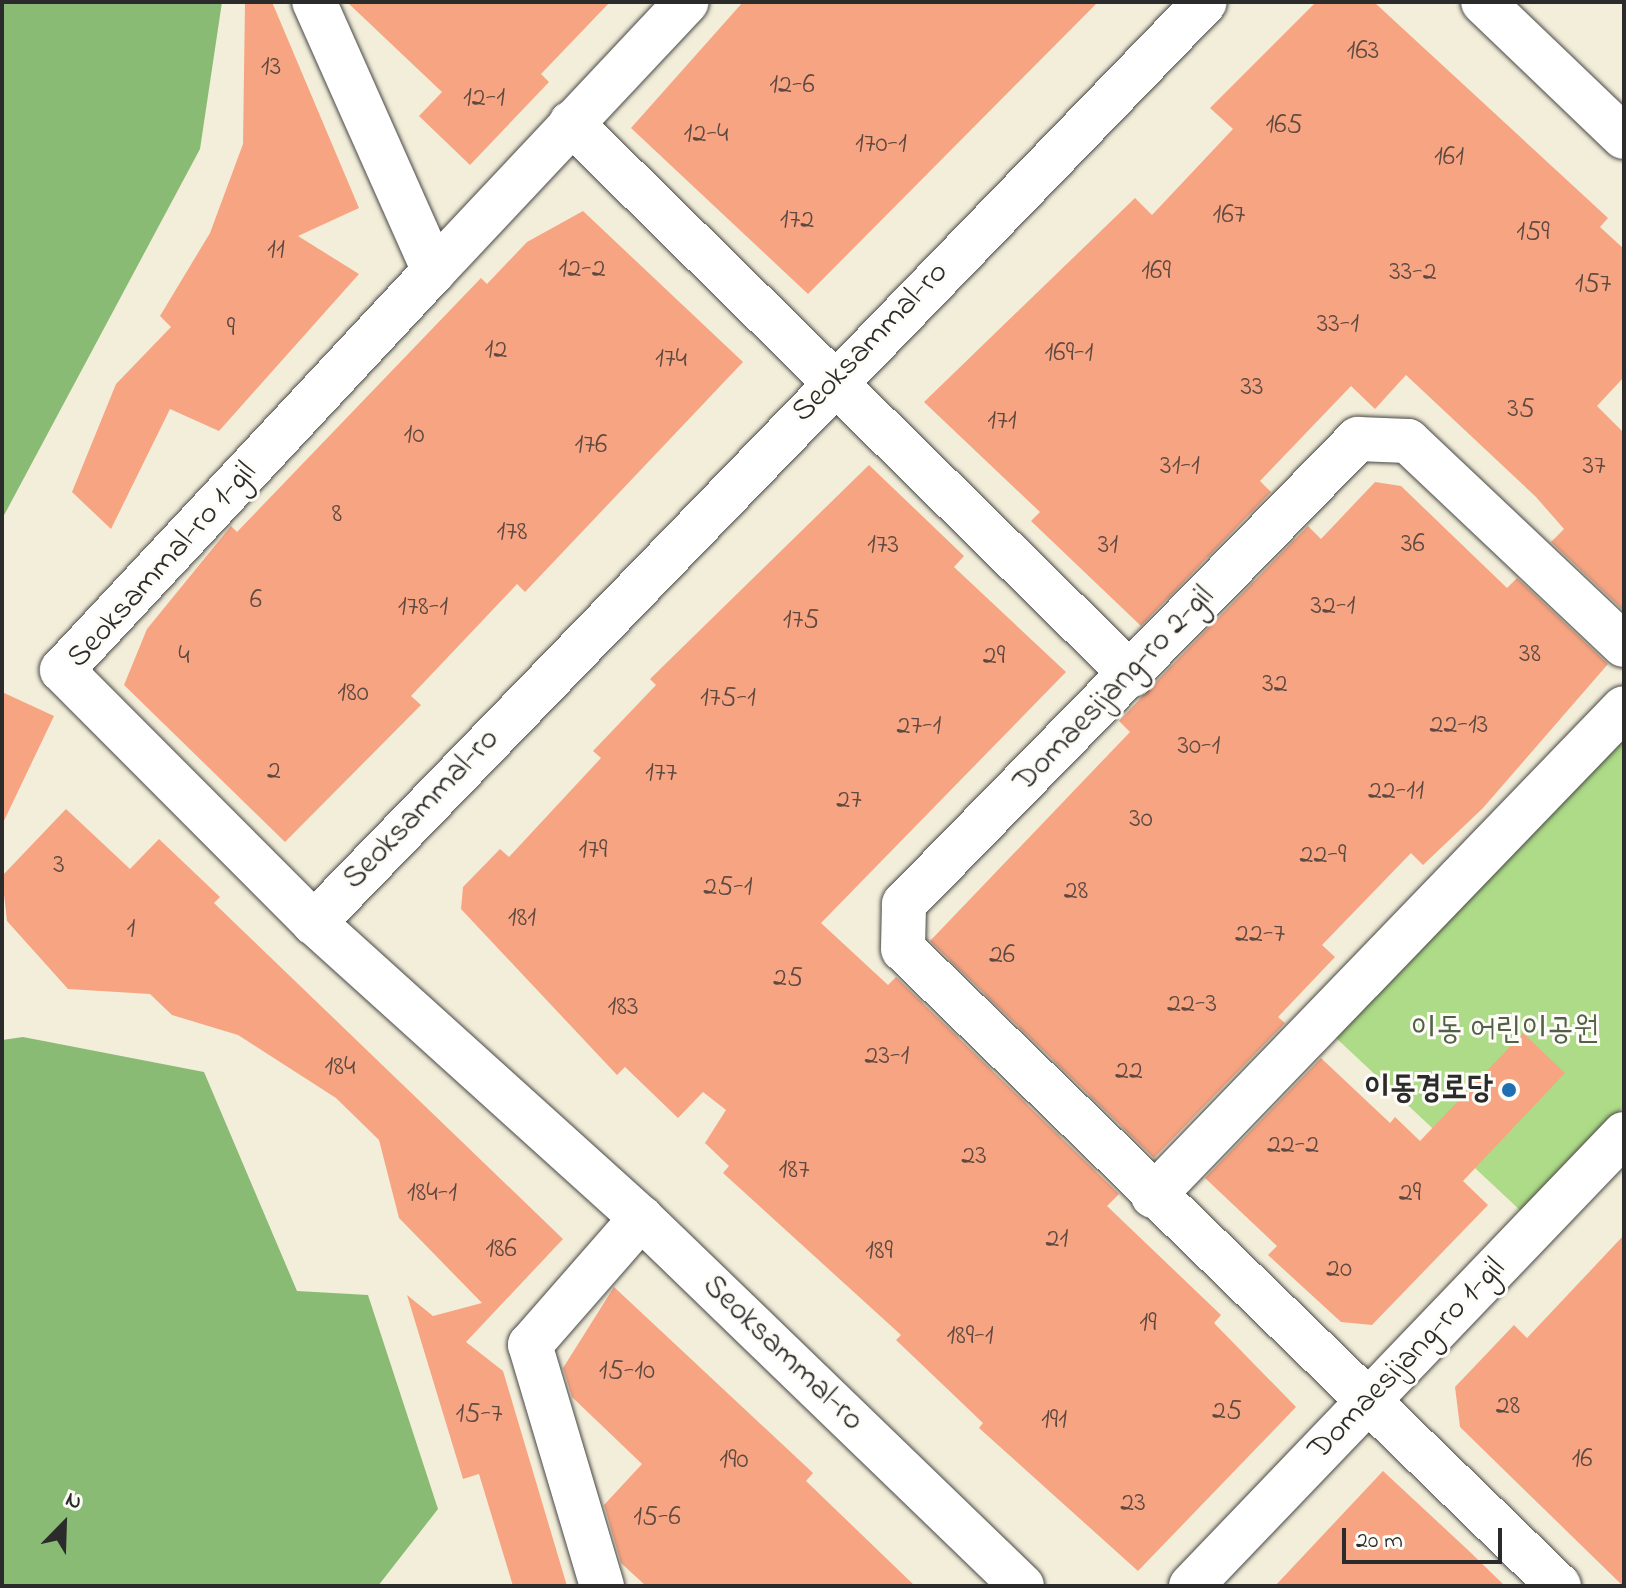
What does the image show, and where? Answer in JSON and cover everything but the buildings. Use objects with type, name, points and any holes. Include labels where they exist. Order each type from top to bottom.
[{"type":"street","points":[[314,2],[434,271]]},
{"type":"street","name":"Seoksammal-ro 1-gil","points":[[314,923],[62,670],[687,2]]},
{"type":"street","name":"Seoksammal-ro","points":[[1022,1586],[641,1218],[314,923],[833,381],[1205,2]]},
{"type":"street","points":[[1483,2],[1624,137]]},
{"type":"street","points":[[571,123],[1132,675]]},
{"type":"street","name":"Domaesijang-ro 2-gil","points":[[1559,1586],[1367,1405],[903,949],[904,904],[1132,675],[1358,439],[1408,441],[1624,645]]},
{"type":"street","points":[[1153,1196],[1624,708]]},
{"type":"street","name":"Domaesijang-ro 1-gil","points":[[1191,1586],[1621,1142]]},
{"type":"street","points":[[602,1586],[530,1345],[641,1218]]},
{"type":"green space","points":[[2,2],[222,2],[200,149],[2,519]]},
{"type":"green space","name":"이동 어린이공원","points":[[1624,731],[1624,1106],[1523,1213],[1335,1037]]},
{"type":"green space","points":[[23,1037],[204,1072],[297,1291],[368,1295],[438,1509],[378,1586],[2,1586],[2,1040]]},
{"type":"place","name":"이동경로당","points":[[1509,1090]]}]
